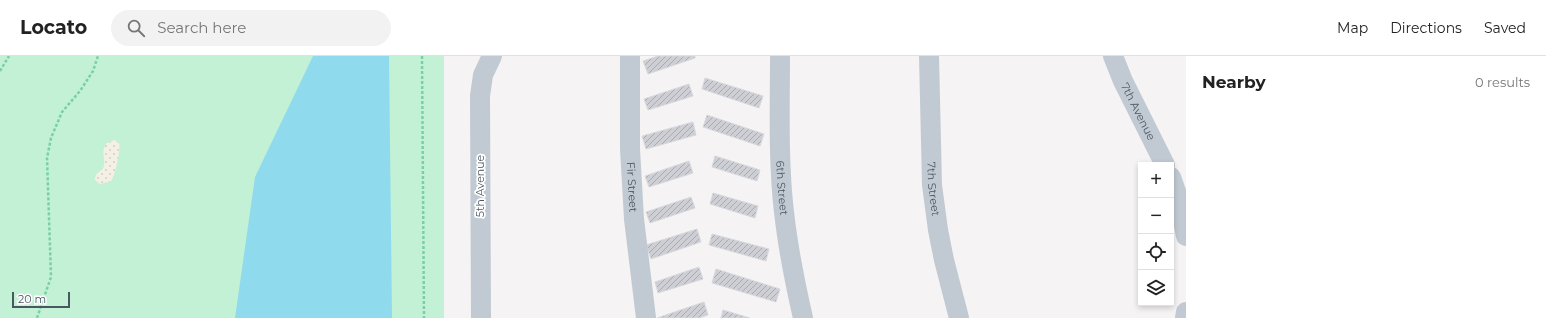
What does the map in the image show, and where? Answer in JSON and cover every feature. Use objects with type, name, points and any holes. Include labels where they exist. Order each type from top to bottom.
[{"type":"street","name":"5th Avenue","points":[[481,318],[480,96],[483,75],[492,56]]},
{"type":"street","name":"Fir Street","points":[[630,56],[630,149],[634,219],[646,318]]},
{"type":"street","name":"6th Street","points":[[780,56],[780,158],[784,212],[791,264],[803,318]]},
{"type":"street","name":"7th Street","points":[[930,56],[932,185],[944,260],[960,318]]},
{"type":"street","name":"7th Avenue","points":[[1113,56],[1123,81],[1164,162]]},
{"type":"street","points":[[1174,186],[1179,200],[1186,236]]},
{"type":"street","points":[[1185,318],[1186,312]]},
{"type":"path","points":[[0,71],[9,56]]},
{"type":"path","points":[[37,318],[51,277],[47,158],[52,138],[62,112],[80,91],[93,71],[98,56]]},
{"type":"path","points":[[422,56],[424,318]]},
{"type":"green space","points":[[0,56],[444,56],[444,318],[0,318]]},
{"type":"sand","points":[[114,140],[119,143],[119,146],[114,174],[111,181],[100,184],[95,180],[98,173],[104,166],[105,146],[107,143]]},
{"type":"water","points":[[313,56],[389,56],[392,318],[235,318],[255,177]]},
{"type":"building","points":[[658,56],[695,56],[695,58],[648,74],[643,61]]},
{"type":"building","points":[[705,78],[763,96],[759,108],[702,89]]},
{"type":"building","points":[[689,84],[693,96],[648,110],[644,99]]},
{"type":"building","points":[[707,115],[764,134],[760,146],[703,127]]},
{"type":"building","points":[[693,122],[696,135],[646,149],[642,136]]},
{"type":"building","points":[[715,156],[760,170],[757,181],[712,167]]},
{"type":"building","points":[[689,161],[693,173],[649,187],[645,176]]},
{"type":"building","points":[[713,193],[758,206],[755,218],[710,204]]},
{"type":"building","points":[[691,197],[695,208],[650,223],[646,212]]},
{"type":"building","points":[[697,229],[701,242],[651,259],[646,245]]},
{"type":"building","points":[[712,234],[769,249],[766,261],[709,245]]},
{"type":"building","points":[[699,267],[703,279],[658,293],[655,282]]},
{"type":"building","points":[[716,269],[780,289],[776,302],[712,283]]},
{"type":"building","points":[[704,302],[708,315],[699,318],[657,318]]},
{"type":"building","points":[[723,310],[750,318],[721,318]]}]
